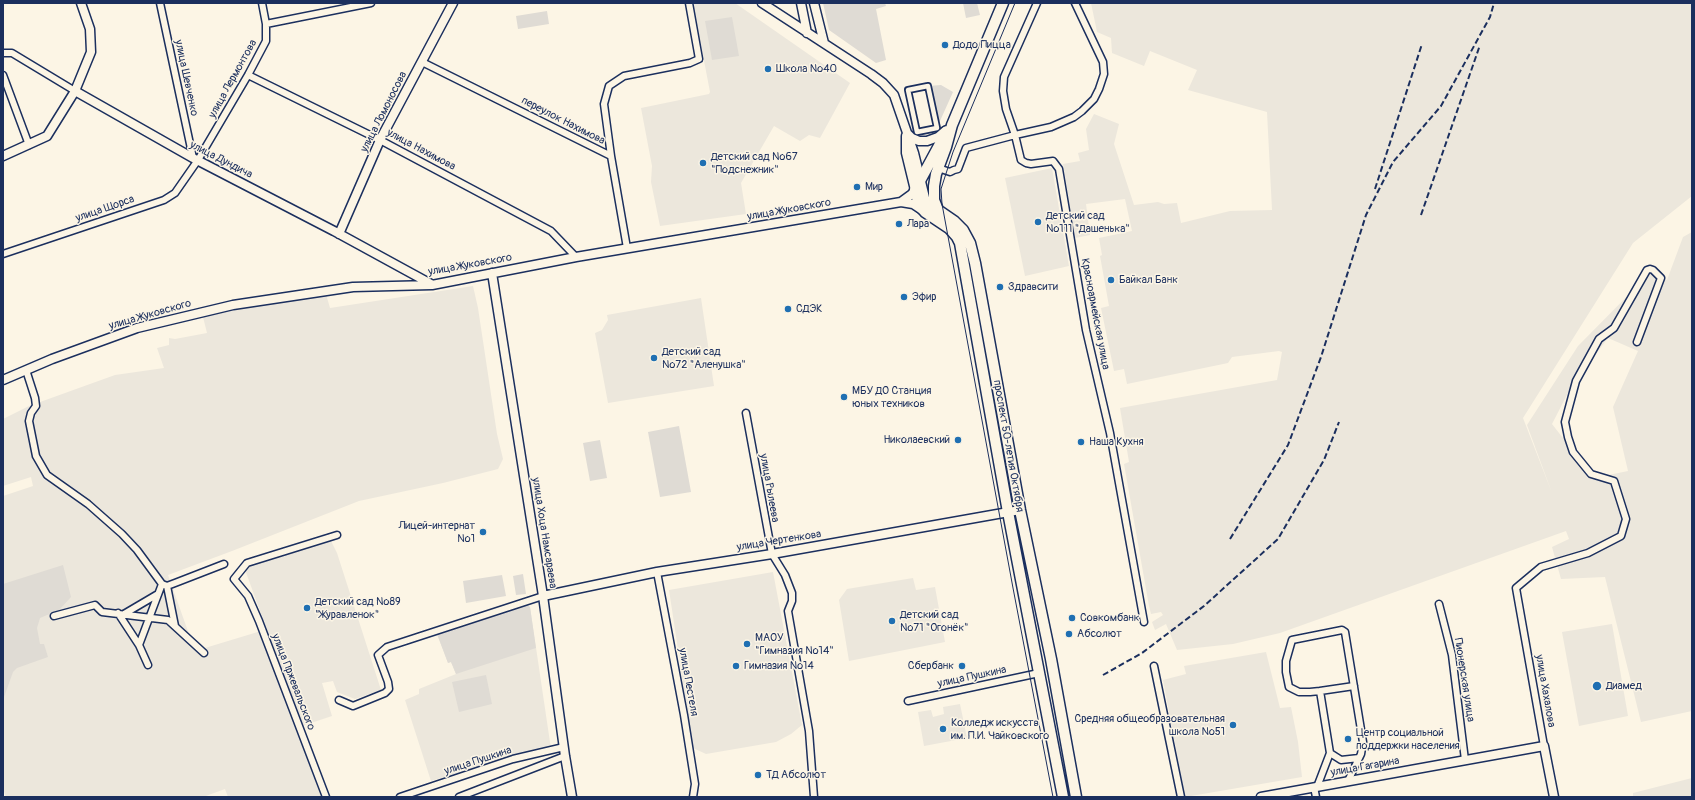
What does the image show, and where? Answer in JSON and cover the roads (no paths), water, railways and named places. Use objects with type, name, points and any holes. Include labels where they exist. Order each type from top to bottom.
[{"type":"main road","name":"проспект 50-летия Октября","points":[[1003,3],[952,124],[946,147],[938,168],[934,186],[934,200],[938,210],[954,221],[963,230],[970,243],[1020,510],[1051,659],[1076,797]]},
{"type":"main road","name":"проспект 50-летия Октября","points":[[952,124],[941,141],[915,190],[919,205],[925,212],[949,228],[960,243],[1008,512],[1063,797]]},
{"type":"street","points":[[3,156],[46,136],[75,91],[91,52],[90,29],[81,3]]},
{"type":"street","name":"улица Шевченко","points":[[160,3],[195,159]]},
{"type":"street","name":"улица Лермонтова","points":[[195,159],[248,75],[266,41],[266,24],[262,3]]},
{"type":"street","points":[[266,24],[371,3]]},
{"type":"street","name":"улица Ломоносова","points":[[339,234],[380,140],[453,3]]},
{"type":"street","points":[[611,156],[604,104],[609,86],[624,76],[699,59],[689,3]]},
{"type":"street","points":[[762,3],[871,74],[887,87],[897,99],[906,131],[914,152],[926,202],[929,206],[943,214]]},
{"type":"street","points":[[801,3],[807,33]]},
{"type":"street","points":[[814,3],[824,43]]},
{"type":"street","points":[[1015,136],[1006,109],[1003,91],[1004,77],[1036,3]]},
{"type":"street","points":[[938,168],[950,172],[958,168],[966,148],[1051,127],[1082,112],[1094,99],[1104,74],[1103,62],[1075,3]]},
{"type":"street","name":"улица Дундича","points":[[3,53],[12,53],[75,91],[195,159],[432,284]]},
{"type":"street","name":"переулок Нахимова","points":[[422,62],[611,156],[627,248]]},
{"type":"street","points":[[3,75],[29,145]]},
{"type":"street","name":"улица Нахимова","points":[[248,75],[380,140],[551,231],[576,257]]},
{"type":"street","points":[[928,86],[937,128],[916,132],[908,90],[928,86]]},
{"type":"street","points":[[906,131],[912,138],[919,141],[927,141],[938,137],[952,124]]},
{"type":"street","points":[[901,202],[915,190],[906,153],[906,131]]},
{"type":"street","name":"Красноармейская улица","points":[[1015,136],[1021,160],[1031,164],[1053,161],[1059,169],[1086,330],[1110,433],[1144,622]]},
{"type":"street","name":"улица Щорса","points":[[3,254],[164,200],[175,193],[195,159]]},
{"type":"street","points":[[901,202],[913,204],[925,212]]},
{"type":"street","name":"улица Жуковского","points":[[3,380],[52,359],[137,328],[233,305],[353,287],[432,284],[627,248],[901,202]]},
{"type":"street","name":"улица Хахалова","points":[[1554,797],[1516,588],[1541,567],[1588,553],[1621,536],[1626,518],[1614,481],[1590,474],[1573,452],[1565,422],[1576,381],[1599,339],[1614,328],[1647,270],[1650,269],[1661,278],[1637,342]]},
{"type":"street","name":"улица Хоца Намсараева","points":[[492,273],[572,797]]},
{"type":"street","points":[[26,370],[36,406],[31,413],[29,421],[36,456],[42,468],[47,475],[88,504],[122,534],[137,550],[164,585],[175,626]]},
{"type":"street","name":"улица Рылеева","points":[[746,413],[772,554],[788,581],[792,593],[792,601],[788,611],[809,731],[814,797]]},
{"type":"street","name":"улица Чертенкова","points":[[542,596],[657,572],[772,554],[1020,510]]},
{"type":"street","name":"улица Пржевальского","points":[[326,797],[259,621],[248,596],[234,579],[247,563],[337,535]]},
{"type":"street","points":[[139,645],[158,594],[164,585],[224,564]]},
{"type":"street","name":"улица Пестеля","points":[[657,572],[687,735],[695,784],[694,797]]},
{"type":"street","points":[[121,613],[158,594]]},
{"type":"street","points":[[339,700],[353,706],[385,693],[389,689],[388,682],[378,655],[387,647],[542,596]]},
{"type":"street","name":"Пионерская улица","points":[[1440,604],[1452,654],[1465,760]]},
{"type":"street","points":[[54,616],[95,605],[102,612],[121,613],[168,620],[204,653]]},
{"type":"street","points":[[121,613],[139,645],[148,665]]},
{"type":"street","points":[[1348,781],[1359,758],[1363,742],[1354,686],[1344,630],[1292,640],[1286,661],[1286,672],[1289,687],[1299,692],[1310,692],[1354,686]]},
{"type":"street","points":[[1154,666],[1180,797]]},
{"type":"street","name":"улица Пушкина","points":[[908,701],[1039,673]]},
{"type":"street","points":[[1316,797],[1316,787],[1330,753],[1320,691]]},
{"type":"street","name":"улица Гагарина","points":[[1261,797],[1544,746]]},
{"type":"street","points":[[459,797],[564,751]]},
{"type":"street","name":"улица Пушкина","points":[[400,797],[513,759],[564,751]]},
{"type":"street","points":[[1330,753],[1342,760],[1359,758]]},
{"type":"tram line","points":[[1015,3],[953,152],[941,189],[942,204],[1053,797]]},
{"type":"railway","points":[[1230,539],[1288,445],[1321,357],[1366,215],[1393,162],[1441,106],[1490,17],[1494,3]]},
{"type":"railway","points":[[1375,189],[1422,44]]},
{"type":"railway","points":[[1421,215],[1480,45]]},
{"type":"railway","points":[[1103,675],[1142,653],[1204,606],[1278,539],[1324,460],[1339,422]]},
{"type":"place","name":"Додо Пицца","points":[[945,45]]},
{"type":"place","name":"Школа №40","points":[[768,69]]},
{"type":"place","name":"Детский сад №67 \"Подснежник\"","points":[[703,163]]},
{"type":"place","name":"Мир","points":[[857,187]]},
{"type":"place","name":"Детский сад №111 \"Дашенька\"","points":[[1038,222]]},
{"type":"place","name":"Лара","points":[[899,224]]},
{"type":"place","name":"Байкал Банк","points":[[1111,280]]},
{"type":"place","name":"Здравсити","points":[[1000,287]]},
{"type":"place","name":"Эфир","points":[[904,297]]},
{"type":"place","name":"СДЭК","points":[[788,309]]},
{"type":"place","name":"Детский сад №72 \"Аленушка\"","points":[[654,358]]},
{"type":"place","name":"МБУ ДО Станция юных техников","points":[[844,397]]},
{"type":"place","name":"Николаевский","points":[[958,440]]},
{"type":"place","name":"Наша Кухня","points":[[1081,442]]},
{"type":"place","name":"Лицей-интернат №1","points":[[483,532]]},
{"type":"place","name":"Детский сад №89 \"Журавленок\"","points":[[307,608]]},
{"type":"place","name":"Совкомбанк","points":[[1072,618]]},
{"type":"place","name":"Детский сад №71 \"Огонёк\"","points":[[892,621]]},
{"type":"place","name":"Абсолют","points":[[1069,634]]},
{"type":"place","name":"МАОУ \"Гимназия №14\"","points":[[747,644]]},
{"type":"place","name":"Гимназия №14","points":[[736,666]]},
{"type":"place","name":"Сбербанк","points":[[962,666]]},
{"type":"place","name":"Диамед","points":[[1597,686]]},
{"type":"place","name":"Средняя общеобразовательная школа №51","points":[[1233,725]]},
{"type":"place","name":"Колледж искусств им. П.И. Чайковского","points":[[943,729]]},
{"type":"place","name":"Центр социальной поддержки населения","points":[[1348,739]]},
{"type":"place","name":"ТД Абсолют","points":[[758,775]]}]
